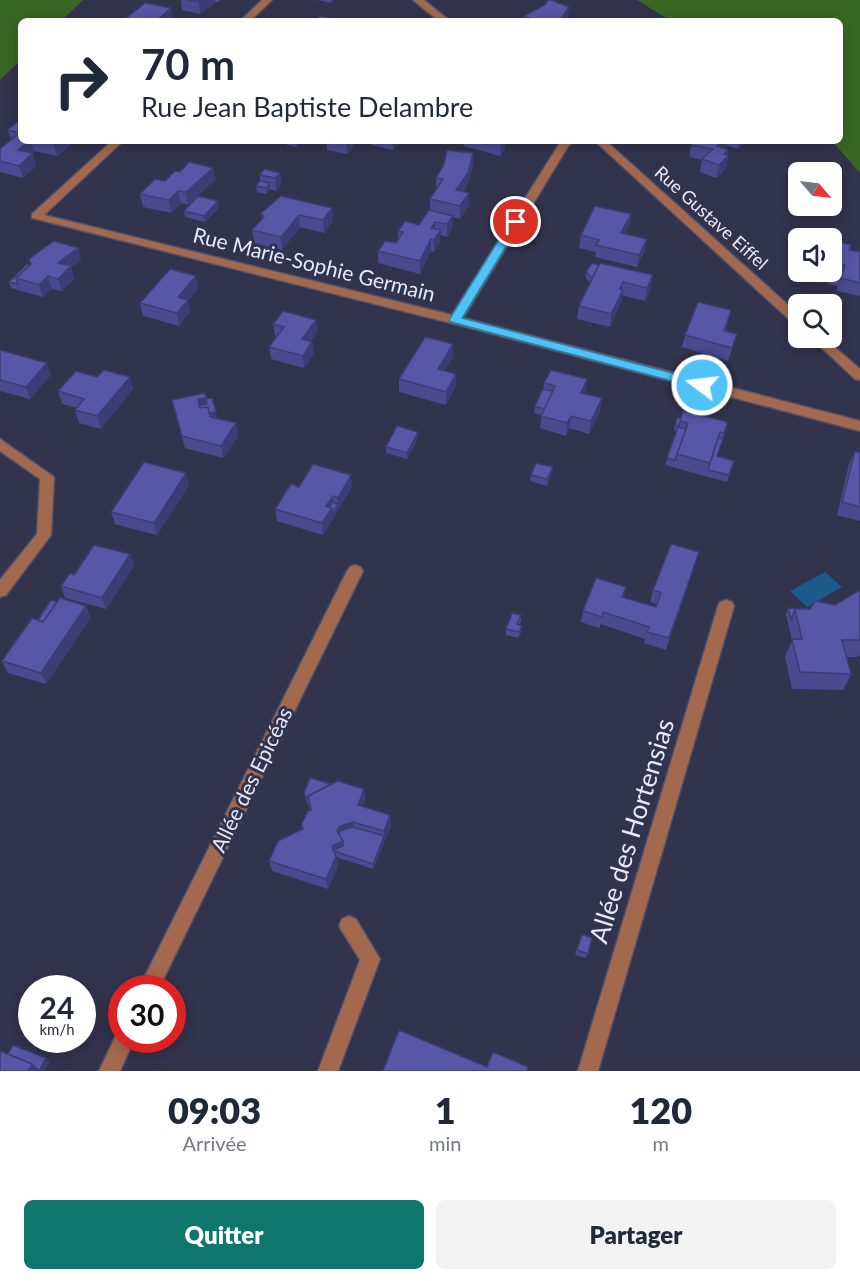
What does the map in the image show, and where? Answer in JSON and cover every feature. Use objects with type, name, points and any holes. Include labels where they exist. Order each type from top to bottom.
[{"type":"street","points":[[248,18],[267,0]]},
{"type":"street","points":[[418,0],[441,18]]},
{"type":"street","name":"Rue Marie-Sophie Germain","points":[[115,144],[36,216],[455,320],[860,426]]},
{"type":"street","points":[[455,320],[564,144]]},
{"type":"street","name":"Rue Gustave Eiffel","points":[[603,144],[788,312]]},
{"type":"street","points":[[828,348],[860,376]]},
{"type":"street","points":[[0,444],[47,477],[44,535],[0,591]]},
{"type":"street","name":"Allée des Epicéas","points":[[156,975],[355,571]]},
{"type":"street","name":"Allée des Hortensias","points":[[588,1071],[726,606]]},
{"type":"street","points":[[328,1071],[370,959],[349,926]]},
{"type":"street","points":[[109,1071],[118,1053]]},
{"type":"green space","points":[[0,0],[83,0],[64,18],[18,18],[18,63],[0,80]]},
{"type":"green space","points":[[637,0],[860,0],[860,173],[835,144],[843,144],[843,18],[666,18]]},
{"type":"water","points":[[825,572],[842,587],[807,607],[790,591]]},
{"type":"building","points":[[548,0],[551,0],[569,7],[561,18],[524,16],[545,5]]},
{"type":"building","points":[[145,3],[171,8],[159,18],[126,18]]},
{"type":"building","points":[[17,122],[18,122],[18,133],[8,130]]},
{"type":"building","points":[[18,134],[18,144],[25,144],[18,150],[33,153],[19,166],[0,161],[0,149]]},
{"type":"building","points":[[719,144],[717,146],[728,150],[724,154],[728,156],[719,165],[702,159],[713,149],[691,145]]},
{"type":"building","points":[[447,150],[473,153],[468,173],[456,190],[469,193],[460,206],[430,199],[443,179],[436,178],[444,164]]},
{"type":"building","points":[[189,162],[213,168],[186,192],[178,191],[169,200],[140,194],[155,179],[165,181],[175,171],[180,172]]},
{"type":"building","points":[[264,169],[280,173],[275,178],[260,175]]},
{"type":"building","points":[[260,181],[270,183],[266,188],[256,186]]},
{"type":"building","points":[[198,196],[218,201],[204,216],[184,211]]},
{"type":"building","points":[[281,196],[332,208],[323,220],[299,215],[281,237],[252,230],[264,217],[261,213]]},
{"type":"building","points":[[595,206],[631,214],[621,233],[647,239],[639,255],[596,245],[599,240],[581,235]]},
{"type":"building","points":[[429,210],[453,216],[447,224],[435,222],[431,228],[441,230],[434,240],[431,239],[420,261],[378,251],[385,241],[396,243],[403,232],[398,231],[405,221],[419,225]]},
{"type":"building","points":[[54,241],[78,248],[58,263],[71,266],[58,279],[48,276],[39,285],[16,278],[31,264],[29,259]]},
{"type":"building","points":[[842,243],[851,245],[849,250],[860,252],[860,283],[842,278],[845,265],[842,264]]},
{"type":"building","points":[[592,263],[599,265],[592,278],[586,272]]},
{"type":"building","points":[[600,263],[653,275],[647,288],[623,282],[620,289],[623,290],[611,314],[579,306]]},
{"type":"building","points":[[27,264],[30,265],[16,278],[18,284],[9,282]]},
{"type":"building","points":[[170,269],[196,276],[178,297],[188,300],[177,313],[140,303]]},
{"type":"building","points":[[698,302],[731,310],[724,331],[737,334],[732,348],[685,335]]},
{"type":"building","points":[[283,311],[316,320],[302,339],[312,342],[303,356],[269,347],[284,327],[273,324]]},
{"type":"building","points":[[425,337],[453,344],[438,369],[456,374],[446,392],[399,379]]},
{"type":"building","points":[[0,350],[47,363],[26,387],[0,380]]},
{"type":"building","points":[[104,370],[130,377],[97,416],[75,410],[84,399],[58,391],[76,371],[97,377]]},
{"type":"building","points":[[551,370],[587,379],[581,393],[602,398],[591,421],[571,416],[567,423],[541,416],[555,386],[544,383]]},
{"type":"building","points":[[543,389],[553,391],[544,409],[535,406]]},
{"type":"building","points":[[205,393],[206,398],[198,399],[200,408],[208,407],[210,417],[236,423],[221,446],[182,436],[172,400]]},
{"type":"building","points":[[212,398],[216,412],[209,413],[208,407],[200,408],[199,406],[207,404],[206,399]]},
{"type":"building","points":[[683,411],[728,422],[724,433],[720,432],[710,463],[677,454],[688,423],[680,421]]},
{"type":"building","points":[[677,418],[681,418],[679,426],[675,425]]},
{"type":"building","points":[[397,426],[418,432],[407,453],[386,447]]},
{"type":"building","points":[[678,427],[686,429],[675,460],[667,458]]},
{"type":"building","points":[[718,438],[723,439],[717,456],[734,461],[729,475],[708,470]]},
{"type":"building","points":[[855,451],[860,453],[860,507],[842,502]]},
{"type":"building","points":[[144,462],[186,473],[154,523],[111,512]]},
{"type":"building","points":[[536,463],[553,467],[547,479],[531,475]]},
{"type":"building","points":[[313,464],[351,475],[338,498],[333,496],[326,506],[332,508],[322,523],[275,509],[291,484],[299,487]]},
{"type":"building","points":[[333,502],[338,504],[332,514],[332,508],[329,507]]},
{"type":"building","points":[[671,544],[699,552],[669,638],[647,632],[649,627],[603,612],[602,617],[583,611],[596,578],[626,587],[622,597],[656,607],[661,593],[653,590]]},
{"type":"building","points":[[94,545],[130,554],[102,598],[61,586],[70,573],[74,575]]},
{"type":"building","points":[[860,590],[860,640],[842,640],[851,674],[800,672],[792,639],[802,639],[795,609],[810,609],[815,601],[835,605]]},
{"type":"building","points":[[60,598],[86,606],[41,673],[2,661],[32,618],[43,622]]},
{"type":"building","points":[[51,600],[57,602],[43,622],[38,620]]},
{"type":"building","points":[[788,608],[810,609],[795,609],[791,620]]},
{"type":"building","points":[[512,613],[521,615],[517,624],[522,626],[519,632],[506,629]]},
{"type":"building","points":[[310,778],[331,784],[308,796],[308,801],[304,793]]},
{"type":"building","points":[[338,781],[364,789],[358,805],[390,815],[384,831],[353,822],[340,826],[337,831],[343,841],[332,846],[336,857],[326,879],[269,861],[278,841],[303,829],[301,825],[308,811],[311,810],[308,796]]},
{"type":"building","points":[[353,827],[384,836],[373,864],[333,850],[343,846],[340,831]]},
{"type":"building","points":[[582,934],[592,938],[588,954],[577,950]]},
{"type":"building","points":[[399,1030],[487,1067],[493,1052],[528,1067],[527,1071],[383,1071]]},
{"type":"building","points":[[13,1045],[18,1047],[18,1053],[33,1053],[46,1058],[39,1071],[32,1064],[8,1054]]},
{"type":"building","points":[[0,1051],[32,1064],[28,1071],[0,1071]]},
{"type":"route","points":[[516,222],[455,320],[702,385]]}]
